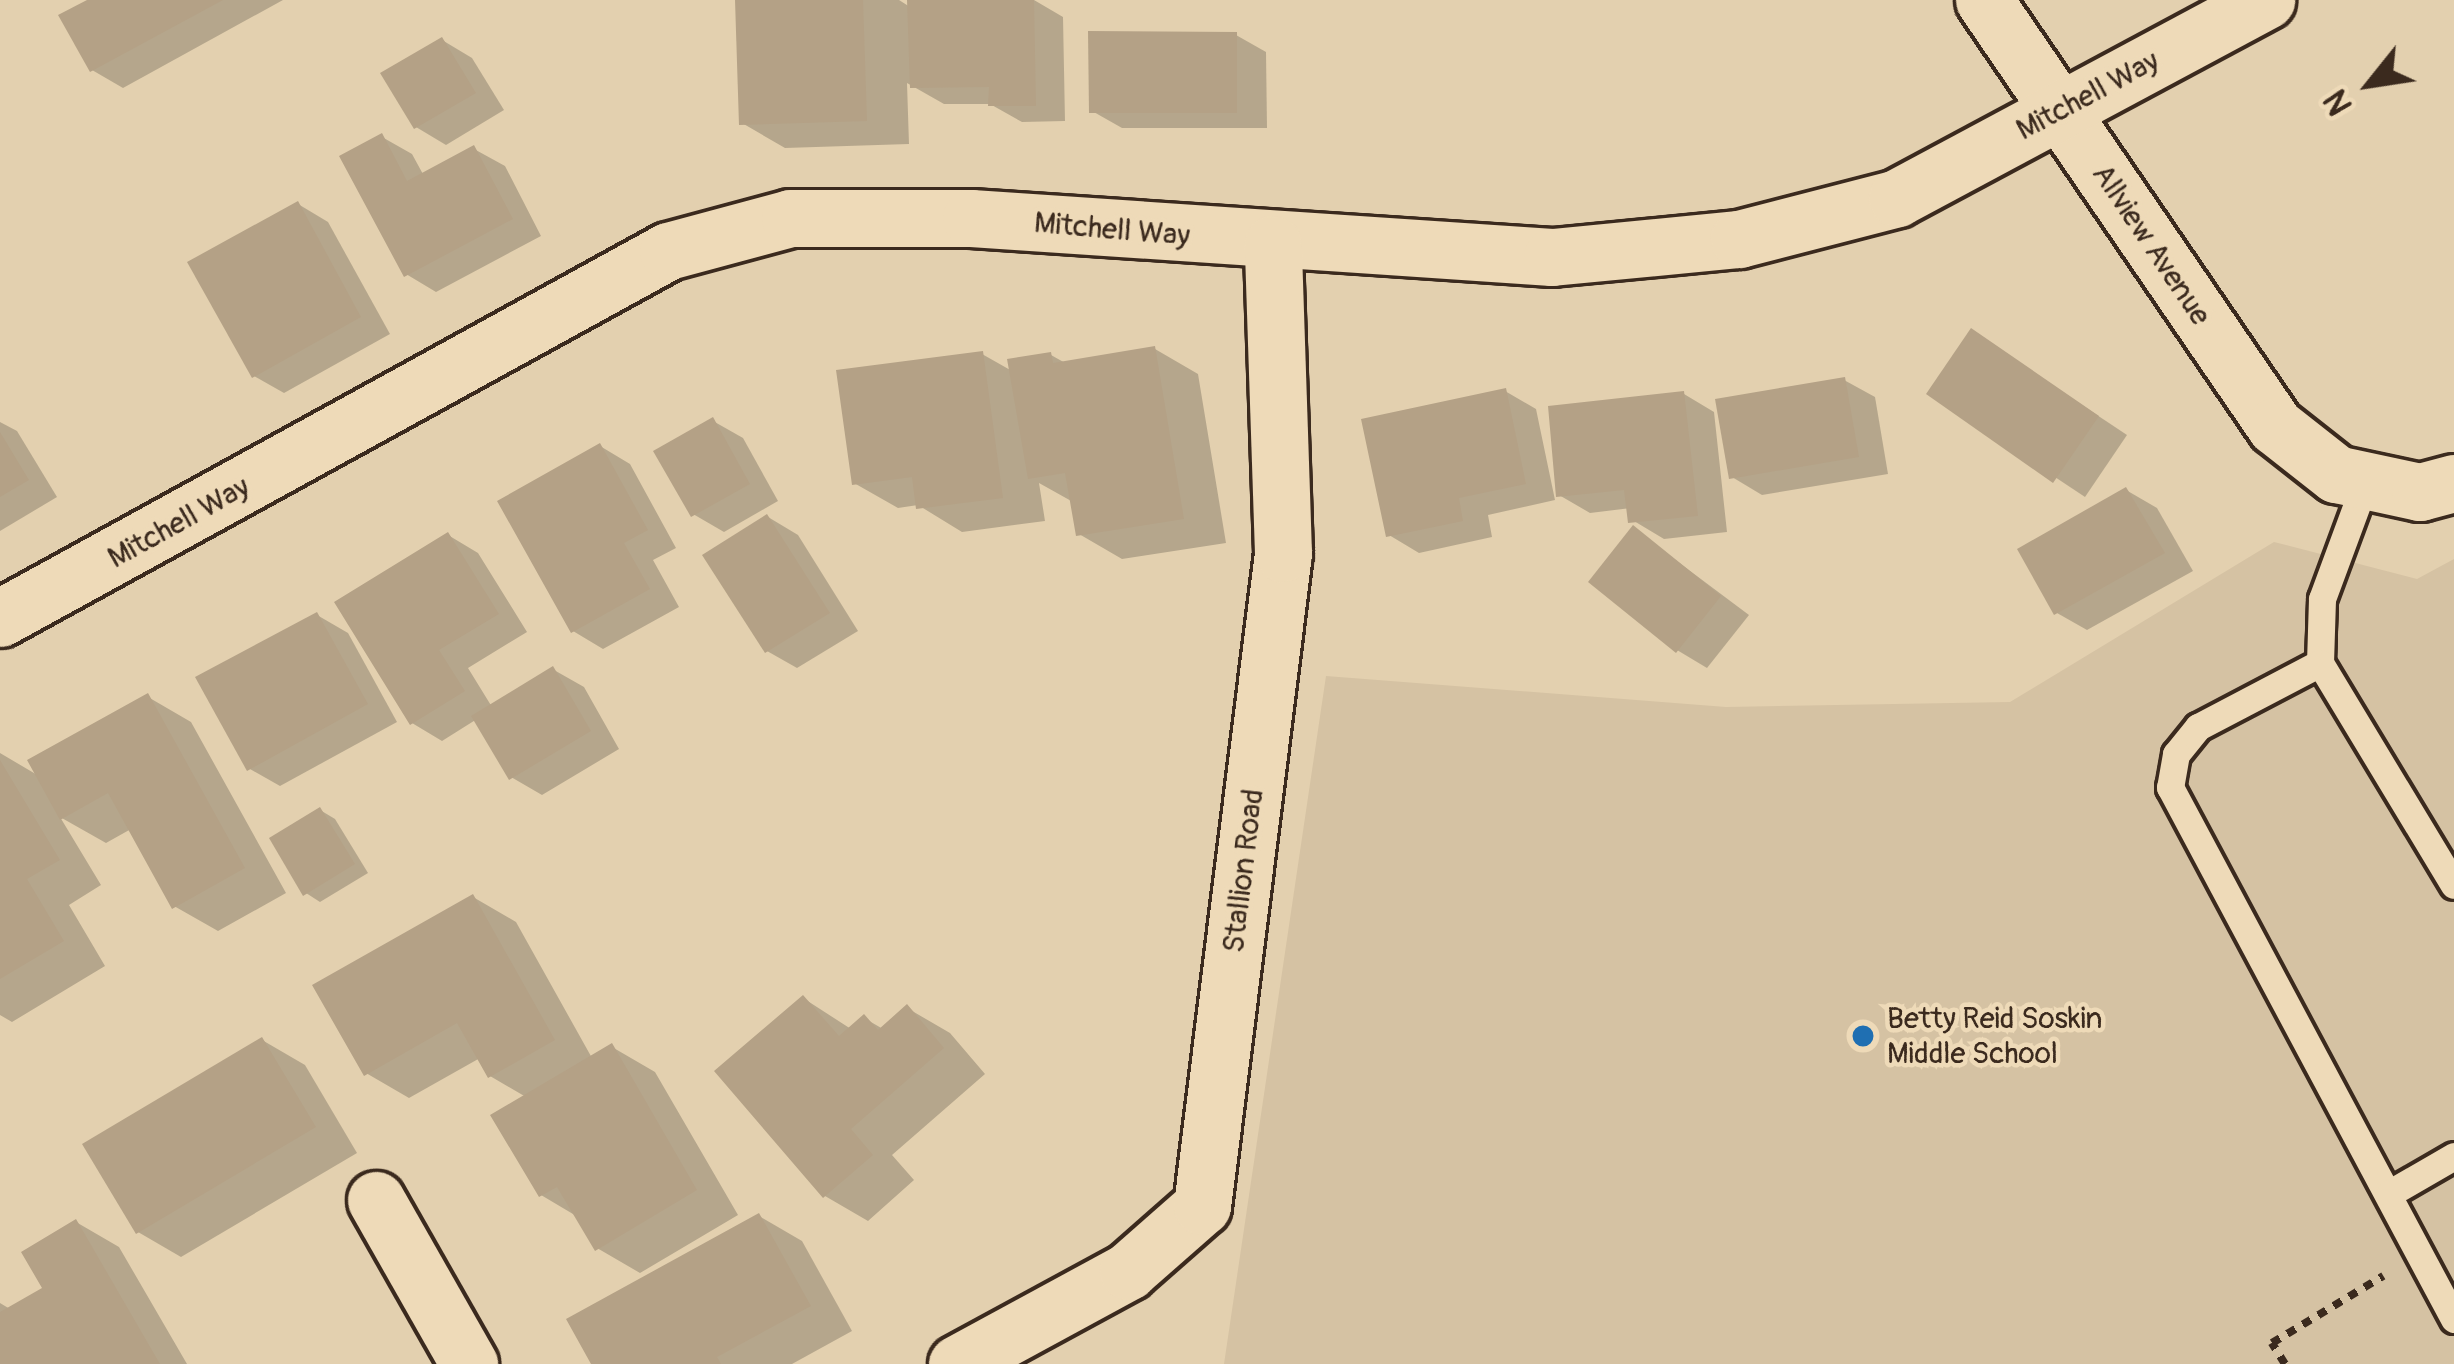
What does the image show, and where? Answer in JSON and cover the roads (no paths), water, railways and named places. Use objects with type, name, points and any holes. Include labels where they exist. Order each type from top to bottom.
[{"type":"street","name":"Allview Avenue","points":[[1984,0],[2275,426],[2351,477]]},
{"type":"street","name":"Mitchell Way","points":[[0,618],[668,251],[790,218],[970,218],[1273,244],[1552,257],[1739,239],[1897,198],[2266,0]]},
{"type":"street","name":"Stallion Road","points":[[957,1364],[1128,1270],[1202,1206],[1283,553],[1273,244]]},
{"type":"street","points":[[2351,477],[2420,492],[2454,483]]},
{"type":"street","points":[[376,1200],[469,1364]]},
{"type":"lane","points":[[2351,477],[2322,599],[2320,663],[2454,885]]},
{"type":"lane","points":[[2320,663],[2198,727],[2176,754],[2170,788],[2454,1319]]},
{"type":"lane","points":[[2390,1193],[2454,1156]]},
{"type":"place","name":"Betty Reid Soskin Middle School","points":[[1863,1036]]}]
